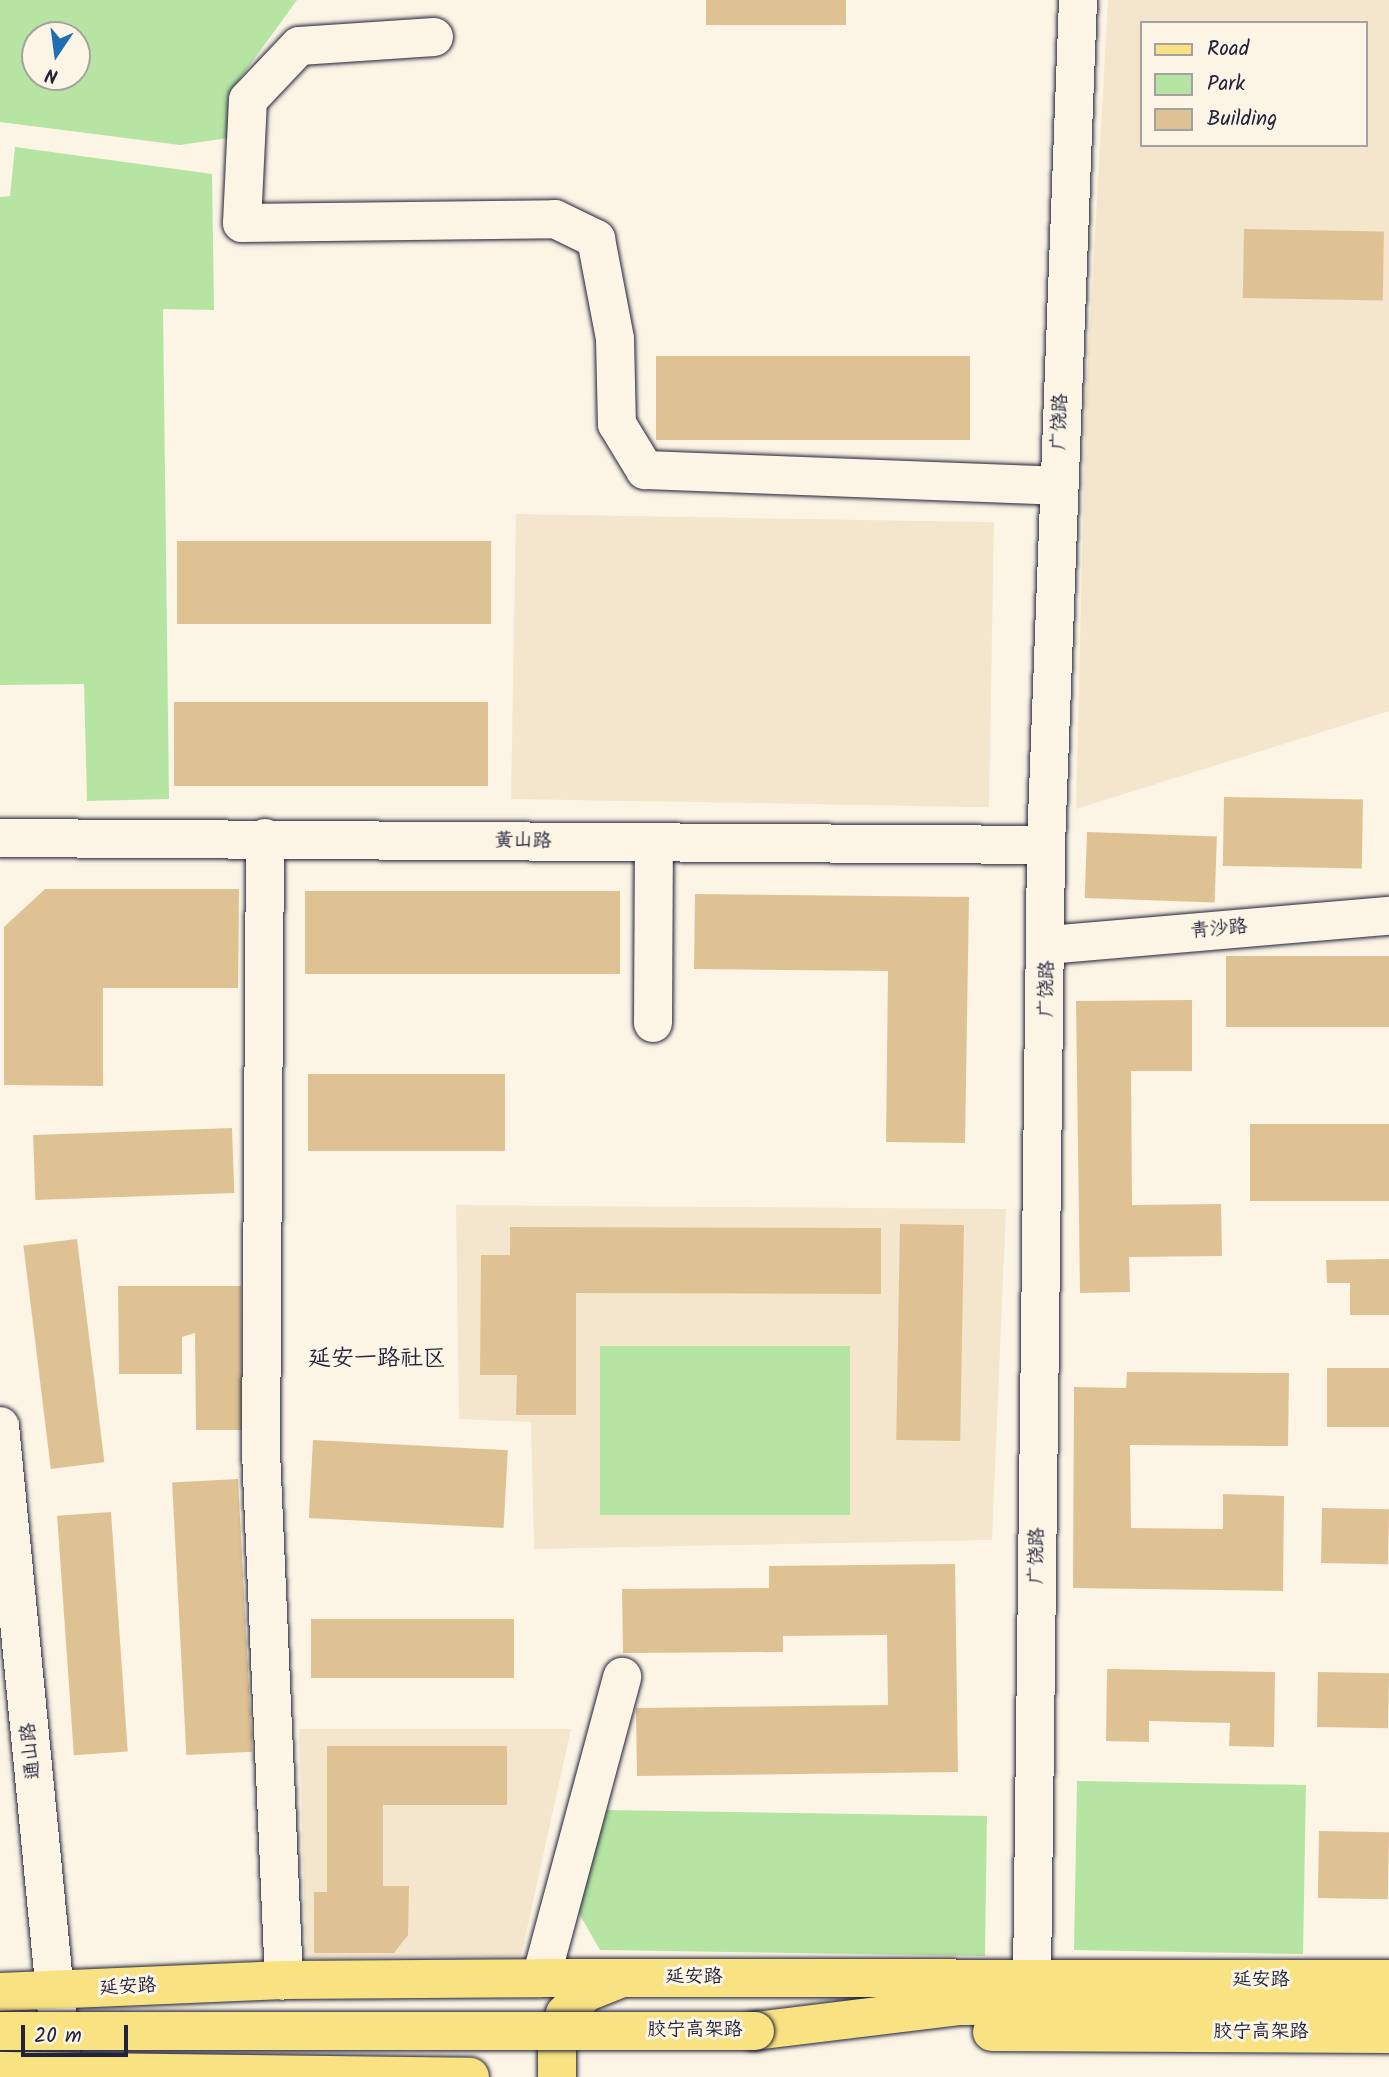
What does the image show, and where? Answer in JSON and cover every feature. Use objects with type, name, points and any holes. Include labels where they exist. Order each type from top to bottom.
[{"type":"main road","points":[[557,2077],[557,2045],[565,2014],[585,1993],[621,1978]]},
{"type":"main road","name":"延安路","points":[[0,1992],[284,1980],[1389,1979]]},
{"type":"main road","points":[[755,2031],[960,2006],[1389,2004]]},
{"type":"main road","name":"胶宁高架路","points":[[0,2031],[1389,2034]]},
{"type":"main road","points":[[0,2071],[470,2077]]},
{"type":"street","name":"广饶路","points":[[1032,1979],[1048,944],[1046,845],[1078,0]]},
{"type":"street","points":[[434,37],[299,46],[248,100],[242,223],[555,219],[596,239],[615,339],[617,424],[645,470],[1058,486]]},
{"type":"street","name":"黄山路","points":[[0,838],[1046,845]]},
{"type":"street","points":[[265,838],[261,1452],[284,1980]]},
{"type":"street","points":[[653,1023],[654,844]]},
{"type":"street","name":"青沙路","points":[[1048,944],[1389,916]]},
{"type":"street","name":"通山路","points":[[0,1426],[56,1991],[62,2077]]},
{"type":"street","points":[[541,1978],[622,1677]]},
{"type":"shaded area","points":[[1108,0],[1389,0],[1389,711],[1076,809],[1086,397]]},
{"type":"shaded area","points":[[516,514],[994,522],[989,807],[511,799]]},
{"type":"shaded area","points":[[456,1205],[1006,1209],[992,1540],[534,1549],[531,1422],[459,1419]]},
{"type":"shaded area","points":[[299,1729],[571,1729],[521,1956],[306,1958]]},
{"type":"green space","points":[[0,0],[297,0],[228,95],[228,138],[180,145],[0,122]]},
{"type":"green space","points":[[15,147],[212,174],[214,310],[163,309],[169,799],[87,801],[84,684],[0,685],[0,197],[10,196]]},
{"type":"green space","points":[[600,1346],[850,1346],[850,1515],[600,1515]]},
{"type":"green space","points":[[1077,1781],[1306,1785],[1303,1954],[1074,1950]]},
{"type":"green space","points":[[607,1810],[987,1816],[985,1956],[600,1950],[577,1910]]},
{"type":"building","points":[[706,0],[846,0],[846,25],[706,25]]},
{"type":"building","points":[[1244,229],[1384,231],[1383,300],[1243,298]]},
{"type":"building","points":[[656,356],[970,356],[970,440],[656,440]]},
{"type":"building","points":[[177,541],[491,541],[491,624],[177,624]]},
{"type":"building","points":[[174,702],[488,702],[488,786],[174,786]]},
{"type":"building","points":[[1224,797],[1363,799],[1362,868],[1223,866]]},
{"type":"building","points":[[1087,832],[1217,837],[1215,902],[1085,898]]},
{"type":"building","points":[[45,889],[239,889],[238,988],[103,988],[103,1086],[4,1085],[4,927]]},
{"type":"building","points":[[305,891],[620,891],[620,974],[305,974]]},
{"type":"building","points":[[695,894],[969,897],[965,1143],[886,1142],[888,971],[694,969]]},
{"type":"building","points":[[1226,956],[1389,956],[1389,1027],[1226,1027]]},
{"type":"building","points":[[1192,1000],[1192,1071],[1131,1071],[1132,1205],[1221,1204],[1222,1256],[1129,1257],[1130,1292],[1080,1293],[1076,1001]]},
{"type":"building","points":[[308,1074],[505,1074],[505,1151],[308,1151]]},
{"type":"building","points":[[1250,1124],[1389,1124],[1389,1201],[1250,1201]]},
{"type":"building","points":[[232,1128],[234,1193],[35,1200],[33,1135]]},
{"type":"building","points":[[900,1224],[964,1225],[960,1441],[896,1440]]},
{"type":"building","points":[[510,1227],[881,1228],[881,1294],[576,1293],[576,1415],[516,1415],[517,1375],[480,1375],[481,1255],[510,1255]]},
{"type":"building","points":[[77,1239],[104,1462],[51,1469],[23,1246]]},
{"type":"building","points":[[1389,1259],[1389,1315],[1350,1315],[1350,1283],[1327,1283],[1326,1260]]},
{"type":"building","points":[[118,1286],[241,1286],[242,1430],[196,1430],[195,1333],[182,1337],[182,1374],[119,1374]]},
{"type":"building","points":[[1327,1368],[1389,1368],[1389,1427],[1327,1427]]},
{"type":"building","points":[[1127,1372],[1289,1373],[1288,1446],[1130,1445],[1131,1528],[1223,1529],[1223,1494],[1284,1496],[1283,1591],[1073,1588],[1074,1387],[1126,1388]]},
{"type":"building","points":[[313,1440],[508,1450],[504,1528],[309,1518]]},
{"type":"building","points":[[238,1479],[252,1752],[186,1755],[172,1482]]},
{"type":"building","points":[[1322,1508],[1389,1509],[1388,1564],[1321,1563]]},
{"type":"building","points":[[111,1512],[128,1751],[74,1755],[57,1516]]},
{"type":"building","points":[[955,1564],[958,1772],[637,1776],[636,1708],[888,1705],[887,1635],[783,1636],[783,1652],[623,1653],[622,1589],[769,1588],[769,1566]]},
{"type":"building","points":[[311,1619],[514,1619],[514,1678],[311,1678]]},
{"type":"building","points":[[1107,1669],[1275,1672],[1274,1747],[1229,1746],[1230,1723],[1149,1721],[1149,1742],[1106,1741]]},
{"type":"building","points":[[1318,1672],[1389,1673],[1388,1728],[1317,1727]]},
{"type":"building","points":[[327,1746],[507,1746],[507,1805],[383,1805],[383,1886],[409,1886],[408,1935],[394,1953],[314,1953],[314,1892],[327,1892]]},
{"type":"building","points":[[1319,1831],[1389,1832],[1388,1899],[1318,1898]]},
{"type":"district","name":"延安一路社区","points":[[377,1359]]}]
